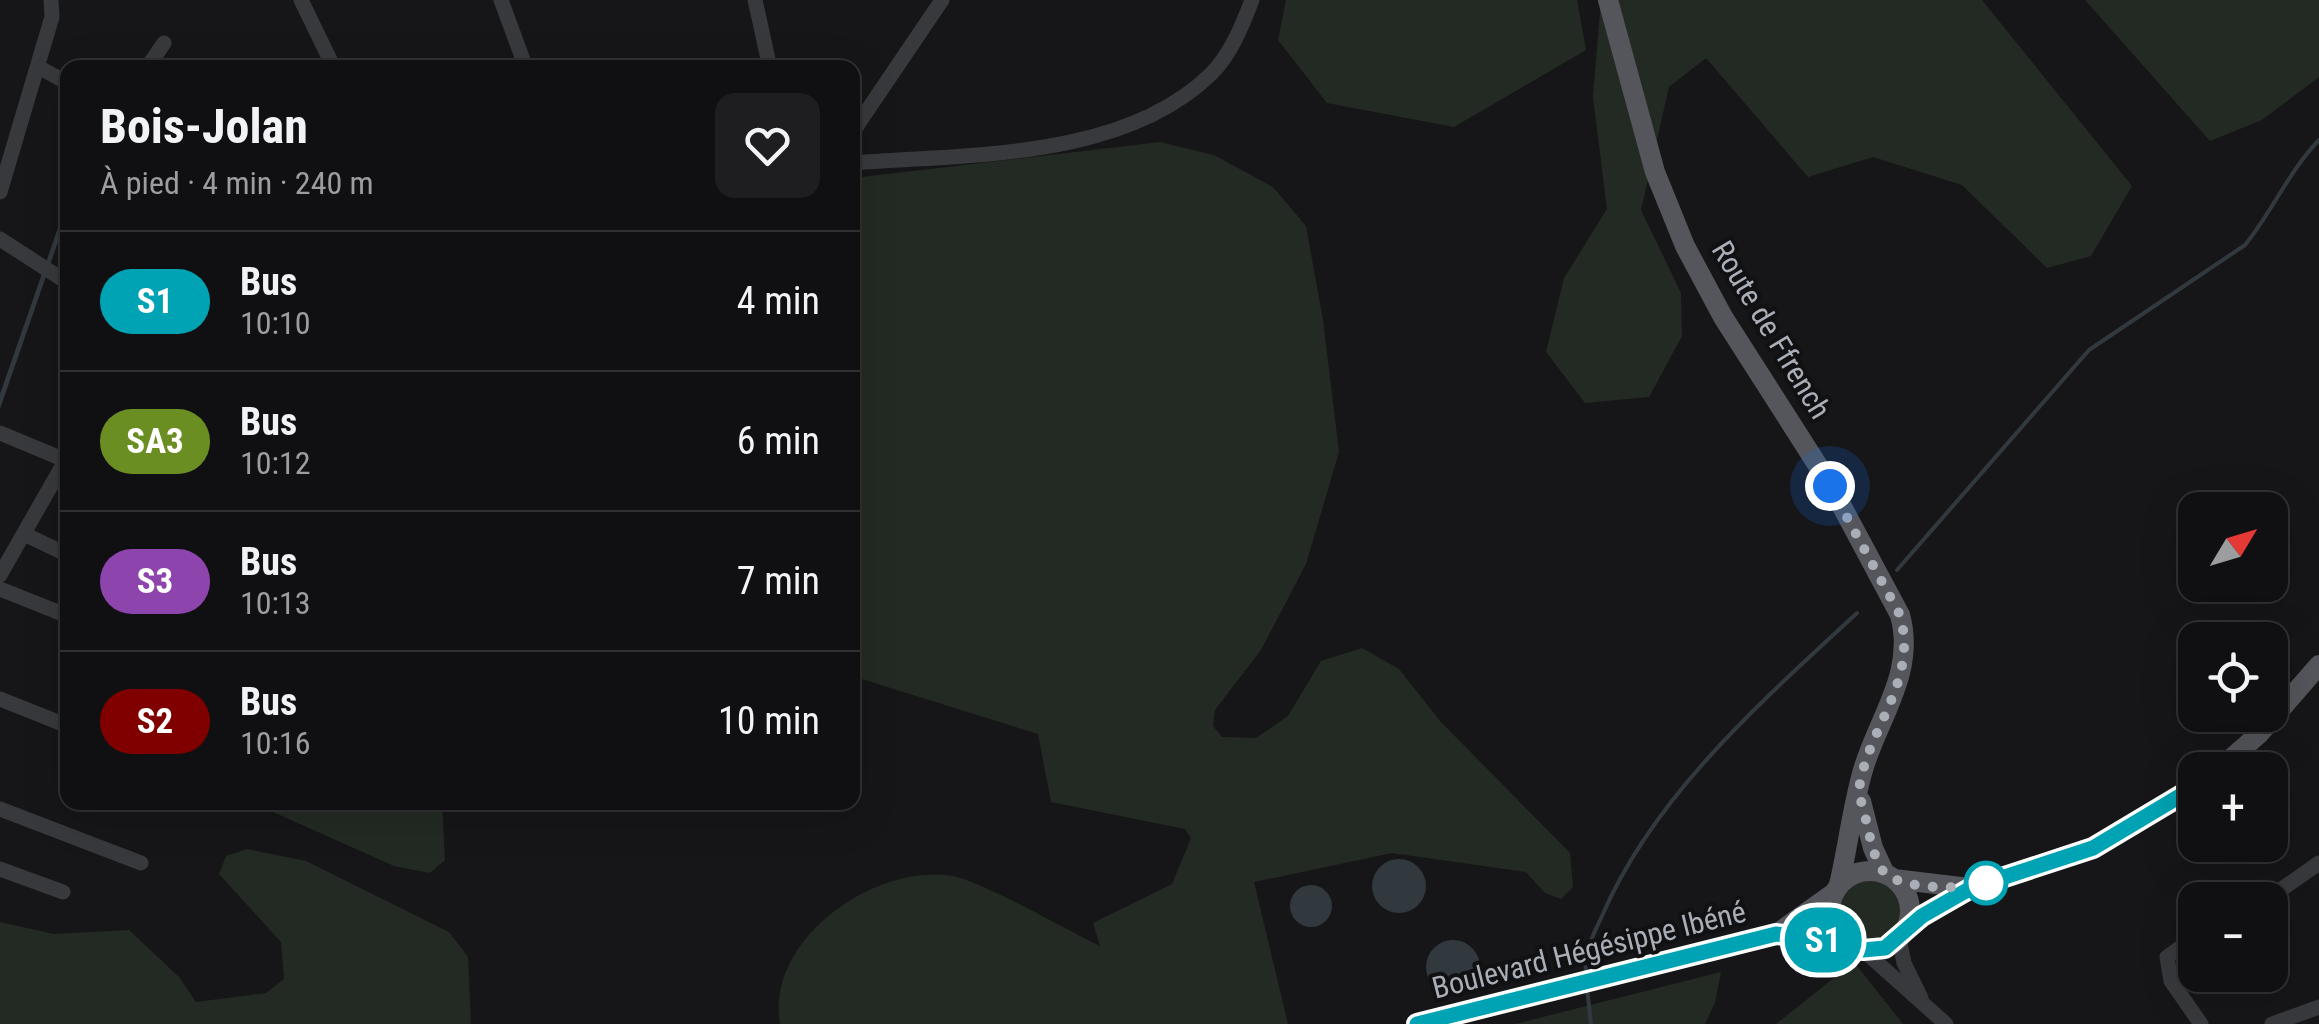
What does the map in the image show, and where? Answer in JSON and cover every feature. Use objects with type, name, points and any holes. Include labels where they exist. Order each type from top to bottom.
[{"type":"main road","name":"Route de Ffrench","points":[[1608,0],[1654,172],[1686,246],[1724,316],[1830,486],[1900,615],[1904,650],[1895,696],[1863,768],[1837,889]]},
{"type":"main road","points":[[2238,752],[2319,665]]},
{"type":"main road","points":[[1859,789],[1873,848],[1908,901],[1903,933]]},
{"type":"main road","points":[[1971,888],[1928,886],[1860,872],[1837,889],[1830,914],[1833,926],[1854,946],[1885,948],[1971,888],[2093,848],[2178,797]]},
{"type":"main road","name":"Boulevard Hégésippe Ibéné","points":[[1416,1024],[1776,934],[1837,889]]},
{"type":"main road","name":"Boulevard Hégésippe Ibéné","points":[[1776,934],[1854,946]]},
{"type":"street","points":[[0,192],[52,18],[51,0]]},
{"type":"street","points":[[300,0],[330,60]]},
{"type":"street","points":[[501,0],[523,60]]},
{"type":"street","points":[[755,0],[768,60]]},
{"type":"street","points":[[860,122],[942,0]]},
{"type":"street","points":[[860,162],[1078,141],[1115,132],[1170,107],[1213,72],[1239,34],[1252,0]]},
{"type":"street","points":[[153,60],[164,44]]},
{"type":"street","points":[[38,66],[60,78]]},
{"type":"street","points":[[0,239],[60,278]]},
{"type":"street","points":[[0,433],[60,456]]},
{"type":"street","points":[[0,575],[60,484]]},
{"type":"street","points":[[24,534],[60,552]]},
{"type":"street","points":[[0,589],[60,613]]},
{"type":"street","points":[[0,700],[60,723]]},
{"type":"street","points":[[0,808],[142,863]]},
{"type":"street","points":[[2288,885],[2319,863]]},
{"type":"street","points":[[0,869],[63,892]]},
{"type":"street","points":[[1903,933],[1913,985],[1928,1009]]},
{"type":"street","points":[[1854,946],[1946,1024]]},
{"type":"street","points":[[2178,946],[2168,957],[2167,968],[2178,986]]},
{"type":"street","points":[[2182,992],[2201,1024]]},
{"type":"street","points":[[2273,1023],[2319,1008]]},
{"type":"shaded area","points":[[1286,0],[1577,0],[1586,50],[1454,127],[1327,103],[1278,40]]},
{"type":"shaded area","points":[[1601,0],[1982,0],[2132,186],[2091,256],[2047,268],[1962,185],[1873,157],[1808,177],[1706,58],[1669,87],[1641,210],[1681,293],[1682,336],[1649,397],[1585,403],[1546,352],[1564,278],[1607,209],[1593,97]]},
{"type":"shaded area","points":[[2085,0],[2319,0],[2319,77],[2262,120],[2210,141]]},
{"type":"shaded area","points":[[1160,142],[1214,155],[1273,187],[1306,226],[1323,320],[1339,452],[1306,564],[1261,650],[1215,710],[1213,726],[1222,737],[1256,738],[1288,716],[1321,661],[1362,648],[1399,669],[1441,722],[1570,853],[1573,887],[1561,899],[1545,893],[1526,872],[1392,853],[1254,882],[1288,1024],[780,1024],[780,993],[789,965],[806,938],[829,915],[886,883],[917,876],[961,878],[1100,946],[1093,923],[1172,884],[1191,838],[1185,829],[1051,802],[1038,734],[860,678],[860,177]]},
{"type":"shaded area","points":[[60,222],[60,236],[0,409],[0,394]]},
{"type":"shaded area","points":[[269,810],[442,810],[445,860],[430,873],[394,866]]},
{"type":"shaded area","points":[[247,849],[306,861],[449,932],[468,957],[471,1024],[0,1024],[0,922],[54,934],[129,930],[179,977],[196,1002],[266,993],[284,979],[281,942],[219,874],[226,856]]},
{"type":"shaded area","points":[[1399,859],[1418,867],[1426,886],[1418,905],[1399,913],[1380,905],[1372,886],[1380,867]]},
{"type":"shaded area","points":[[1871,879],[1893,889],[1903,911],[1893,933],[1871,943],[1849,933],[1839,911],[1849,889]]},
{"type":"shaded area","points":[[1311,885],[1326,891],[1332,906],[1326,921],[1311,927],[1296,921],[1290,906],[1296,891]]},
{"type":"shaded area","points":[[1453,940],[1472,948],[1480,967],[1472,986],[1453,994],[1434,986],[1426,967],[1434,948]]},
{"type":"shaded area","points":[[1854,962],[1903,1024],[1776,1024]]},
{"type":"shaded area","points":[[1721,972],[1715,1003],[1705,1024],[1515,1024]]},
{"type":"waterway","points":[[1897,570],[2089,350],[2245,245],[2319,140]]},
{"type":"waterway","points":[[1586,973],[1595,930],[1624,872],[1680,790],[1748,716],[1857,613]]},
{"type":"waterway","points":[[1587,988],[1591,1024]]},
{"type":"bus line","name":"S1","points":[[1417,1024],[1776,934],[1846,942],[1863,950],[1885,948],[1922,916],[1971,888],[2093,848],[2178,798]]},
{"type":"route","points":[[1830,486],[1900,615],[1904,630],[1895,696],[1863,768],[1859,789],[1873,848],[1884,874],[1894,879],[1928,886],[1971,888],[1986,883]]}]
